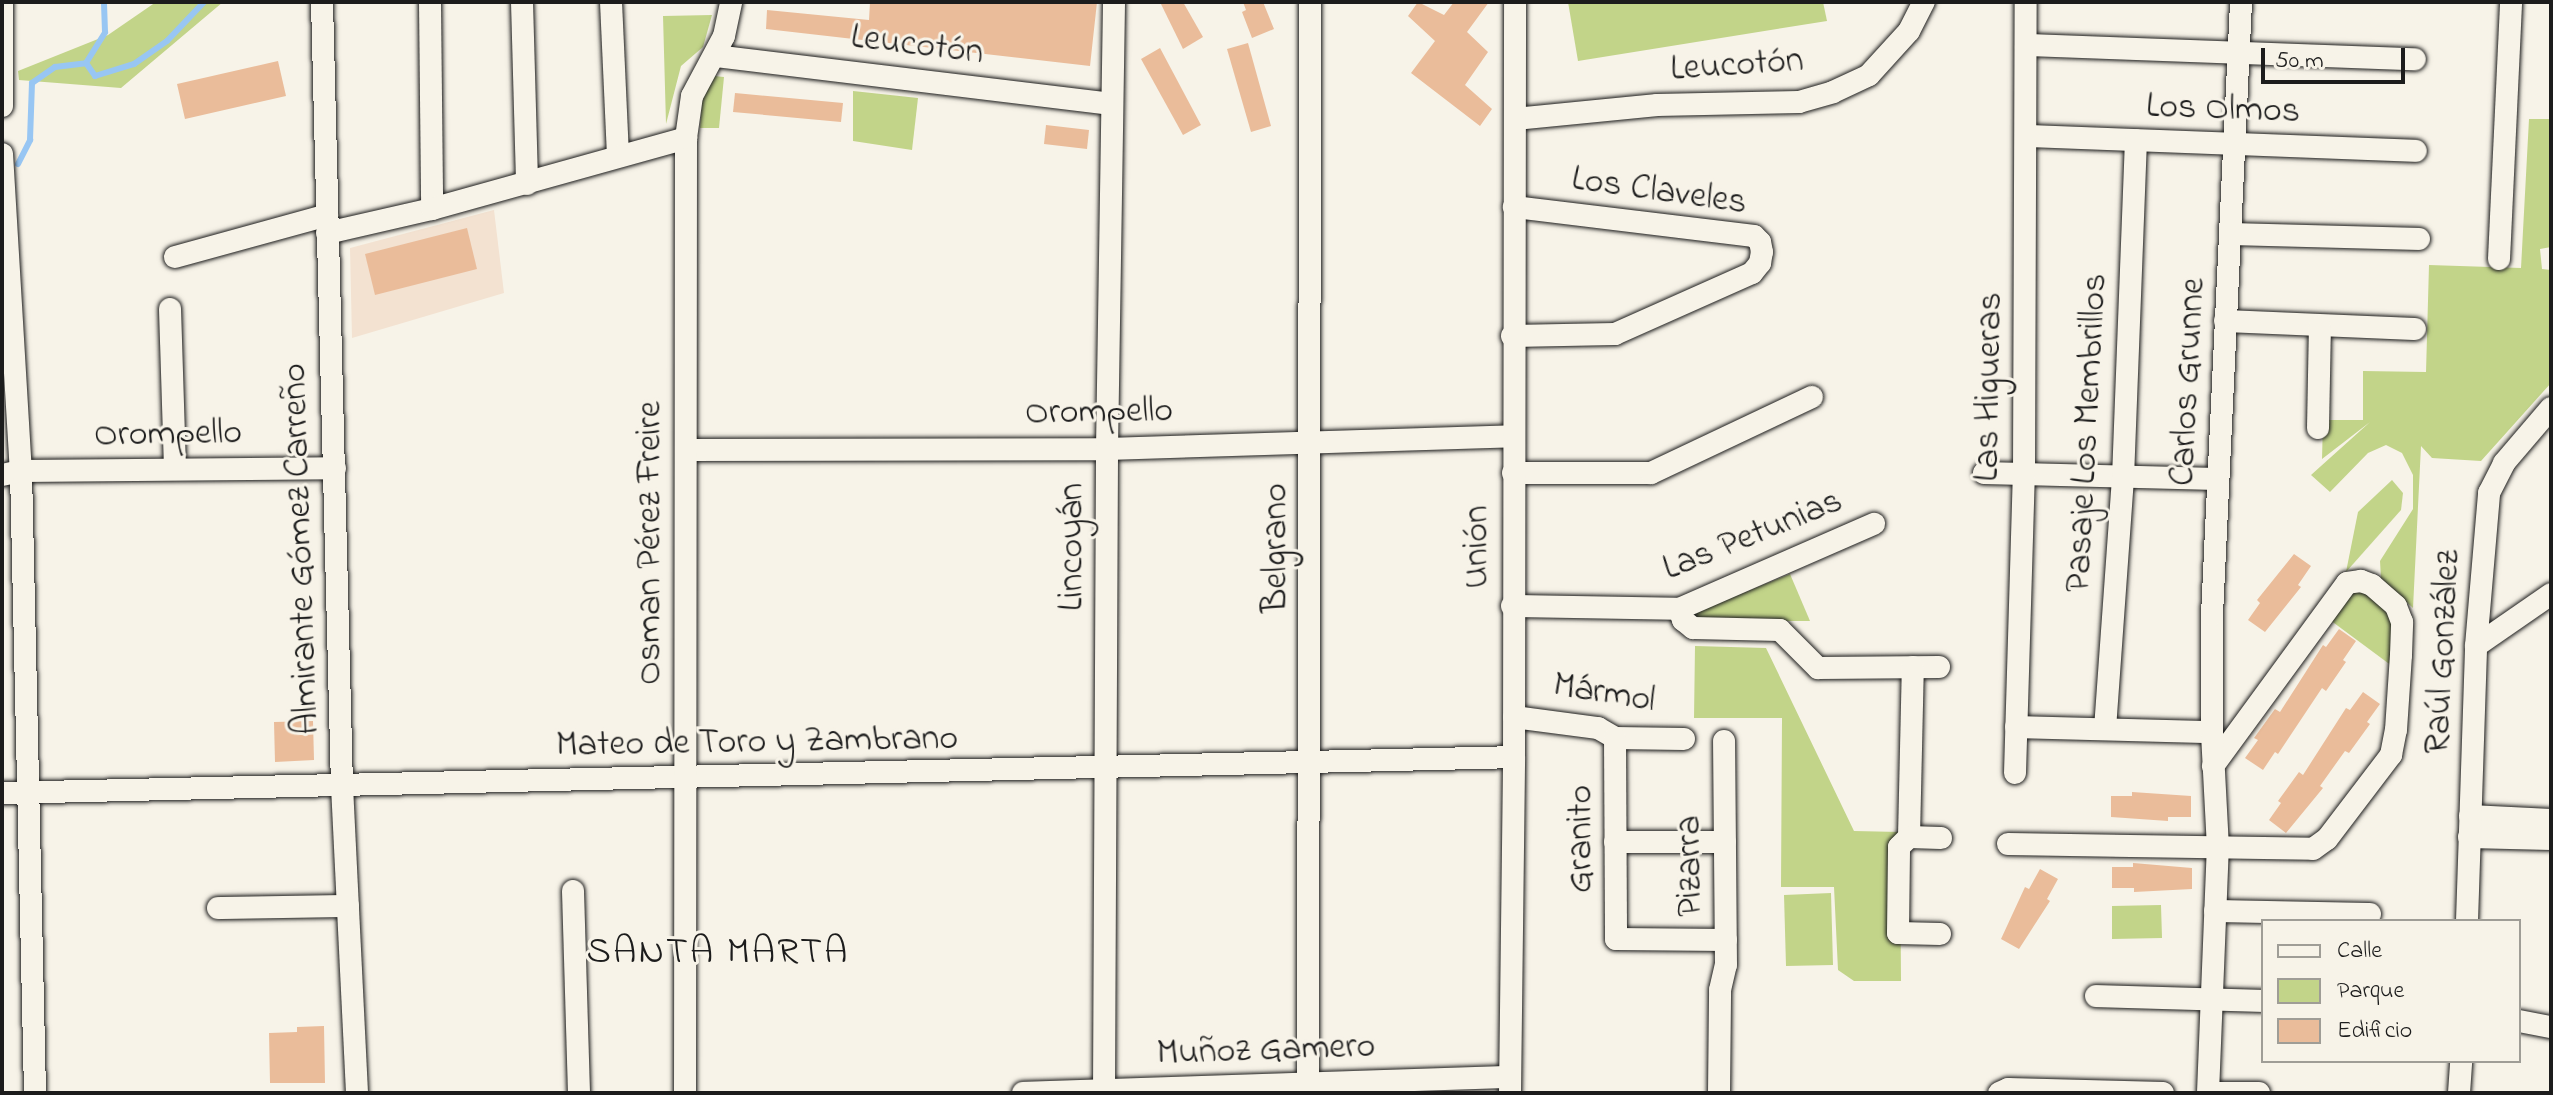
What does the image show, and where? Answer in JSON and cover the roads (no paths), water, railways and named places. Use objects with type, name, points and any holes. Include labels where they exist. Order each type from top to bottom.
[{"type":"street","points":[[2,2],[2,106]]},
{"type":"street","name":"Almirante Gómez Carreño","points":[[322,2],[342,786],[357,1093]]},
{"type":"street","points":[[430,2],[432,209]]},
{"type":"street","points":[[522,2],[527,184]]},
{"type":"street","points":[[611,2],[618,156]]},
{"type":"street","name":"Osman Pérez Freire","points":[[685,1093],[686,138],[692,96],[724,36],[731,2]]},
{"type":"street","name":"Lincoyán","points":[[1104,1092],[1107,449],[1114,2]]},
{"type":"street","name":"Belgrano","points":[[1308,1088],[1312,763],[1310,2]]},
{"type":"street","name":"Unión","points":[[1510,1085],[1514,757],[1512,336],[1515,2]]},
{"type":"street","name":"Leucotón","points":[[1515,119],[1541,119],[1657,105],[1799,102],[1833,92],[1869,75],[1909,31],[1924,2]]},
{"type":"street","name":"Las Higueras","points":[[2015,773],[2024,474],[2026,2]]},
{"type":"street","name":"Carlos Grunne","points":[[2211,1093],[2218,848],[2212,732],[2217,479],[2232,234],[2241,2]]},
{"type":"street","points":[[2499,259],[2511,2]]},
{"type":"street","points":[[2026,45],[2415,59]]},
{"type":"street","name":"Leucotón","points":[[715,56],[1111,104]]},
{"type":"street","name":"Los Olmos","points":[[2027,136],[2416,151]]},
{"type":"street","points":[[175,257],[327,224],[432,209],[686,138]]},
{"type":"street","name":"Pasaje Los Membrillos","points":[[2105,729],[2123,478],[2136,140]]},
{"type":"street","points":[[2,154],[11,473],[30,793],[35,1093]]},
{"type":"street","name":"Los Claveles","points":[[1512,336],[1615,334],[1752,273],[1760,263],[1762,252],[1760,242],[1754,236],[1514,207]]},
{"type":"street","points":[[2232,234],[2419,239]]},
{"type":"street","points":[[170,309],[175,469]]},
{"type":"street","points":[[2225,321],[2415,329]]},
{"type":"street","points":[[2318,428],[2320,327]]},
{"type":"street","points":[[1513,473],[1651,473],[1812,397]]},
{"type":"street","name":"Raúl González","points":[[2467,919],[2476,646],[2489,493],[2504,463],[2551,408]]},
{"type":"street","name":"Orompello","points":[[686,450],[1107,449],[1514,436]]},
{"type":"street","name":"Orompello","points":[[11,473],[335,468]]},
{"type":"street","points":[[1984,473],[2217,479]]},
{"type":"street","name":"Las Petunias","points":[[1512,606],[1679,609],[1874,524]]},
{"type":"street","points":[[2008,844],[2313,849],[2327,839],[2391,755],[2396,730],[2401,655],[2402,622],[2396,606],[2372,585],[2361,581],[2347,583],[2213,766]]},
{"type":"street","points":[[2476,646],[2551,594]]},
{"type":"street","points":[[1679,609],[1683,620],[1693,628],[1780,630],[1818,668],[1939,667]]},
{"type":"street","points":[[1913,667],[1909,837],[1899,847],[1898,933],[1940,934]]},
{"type":"street","name":"Mármol","points":[[1514,717],[1598,728],[1615,738],[1684,739]]},
{"type":"street","points":[[2016,727],[2212,732]]},
{"type":"street","name":"Granito","points":[[1615,738],[1616,939],[1726,940]]},
{"type":"street","name":"Pizarra","points":[[1719,1093],[1720,990],[1726,965],[1724,741]]},
{"type":"street","name":"Mateo de Toro y Zambrano","points":[[2,793],[1514,757]]},
{"type":"street","points":[[2470,827],[2551,820]]},
{"type":"street","points":[[2470,827],[2551,839]]},
{"type":"street","points":[[1909,837],[1941,838]]},
{"type":"street","points":[[1615,842],[1725,842]]},
{"type":"street","points":[[573,891],[579,1093]]},
{"type":"street","points":[[218,908],[348,906]]},
{"type":"street","points":[[2215,911],[2370,914]]},
{"type":"street","points":[[2096,996],[2261,1001]]},
{"type":"street","points":[[2521,1021],[2551,1027]]},
{"type":"street","points":[[2459,1093],[2461,1063]]},
{"type":"street","name":"Muñoz Gamero","points":[[1023,1093],[1510,1085]]},
{"type":"street","points":[[1999,1093],[2008,1089],[2163,1093]]},
{"type":"street","points":[[2211,1093],[2259,1093]]},
{"type":"waterway","points":[[86,63],[105,32],[104,2]]},
{"type":"waterway","points":[[18,164],[30,140],[32,83],[55,67],[86,63],[95,76],[134,64],[167,41],[204,2]]},
{"type":"district","name":"SANTA MARTA","points":[[718,954]]}]
